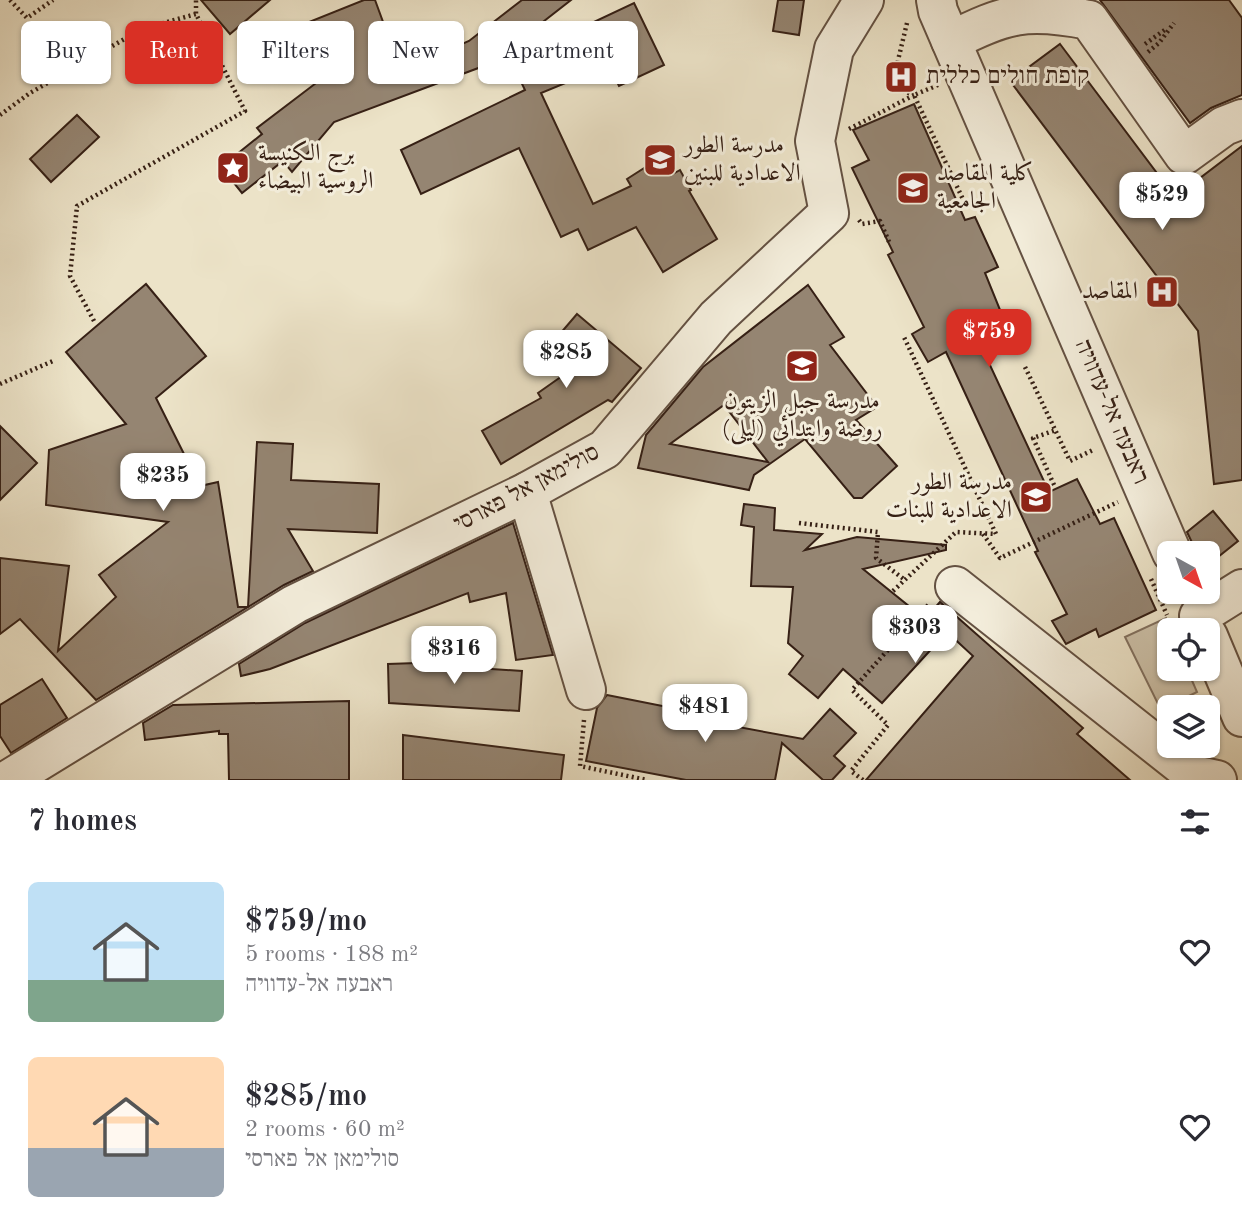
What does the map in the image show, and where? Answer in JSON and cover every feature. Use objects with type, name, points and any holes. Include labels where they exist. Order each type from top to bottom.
[{"type":"street","name":"סולימאן אל פארסי","points":[[8,780],[295,604],[527,492],[605,449],[716,318],[828,214],[815,141],[834,49],[864,0]]},
{"type":"street","name":"ראבעה אל-עדוויה","points":[[922,12],[957,57],[1167,541]]},
{"type":"street","points":[[957,57],[995,19],[1046,12],[1089,20],[1184,155],[1224,126],[1242,119]]},
{"type":"street","points":[[527,492],[586,690]]},
{"type":"street","points":[[955,586],[1194,775],[1217,780]]},
{"type":"street","points":[[1200,618],[1242,589]]},
{"type":"street","points":[[1220,665],[1242,717]]},
{"type":"path","points":[[10,0],[27,18],[53,0]]},
{"type":"path","points":[[94,321],[70,276],[77,205],[245,111],[195,14],[196,0]]},
{"type":"path","points":[[922,12],[894,77],[902,90],[914,95],[968,210]]},
{"type":"path","points":[[0,115],[30,93],[142,29],[195,14]]},
{"type":"path","points":[[837,135],[914,95],[957,57]]},
{"type":"path","points":[[857,214],[862,224],[880,221],[890,244]]},
{"type":"path","points":[[893,591],[956,532],[996,534],[903,335]]},
{"type":"path","points":[[0,384],[53,360]]},
{"type":"path","points":[[1025,367],[1070,461],[1093,449],[1098,459]]},
{"type":"path","points":[[1054,485],[1033,438],[1056,430]]},
{"type":"path","points":[[983,534],[1000,558],[1118,502],[1113,491]]},
{"type":"path","points":[[799,523],[878,531],[876,558],[905,580]]},
{"type":"path","points":[[863,780],[851,771],[888,725],[852,690],[948,584],[955,586]]},
{"type":"path","points":[[586,690],[580,765],[647,780]]},
{"type":"shaded area","points":[[1157,622],[1157,681],[1192,681],[1197,692],[1191,695],[1157,695],[1157,702],[1125,637]]},
{"type":"building","points":[[201,0],[270,0],[245,21],[237,21],[237,28],[230,34],[223,26],[223,21],[219,21]]},
{"type":"building","points":[[364,0],[375,0],[383,21],[368,21],[368,84],[436,84],[334,122],[292,172],[283,161],[242,193],[221,167],[262,134],[257,128],[315,84],[354,84],[354,21],[312,21]]},
{"type":"building","points":[[522,0],[571,0],[544,21],[495,21]]},
{"type":"building","points":[[778,0],[804,0],[799,35],[773,31]]},
{"type":"building","points":[[1100,0],[1229,0],[1242,18],[1242,95],[1211,108],[1190,123]]},
{"type":"building","points":[[634,3],[664,65],[638,77],[638,21],[596,21]]},
{"type":"building","points":[[478,34],[478,68],[464,73],[464,43]]},
{"type":"building","points":[[1060,44],[1175,197],[1242,146],[1242,480],[1214,484],[1198,331],[1010,81]]},
{"type":"building","points":[[522,84],[563,84],[541,93],[593,204],[631,186],[627,179],[660,158],[671,175],[680,170],[717,239],[663,272],[636,227],[588,250],[578,229],[561,237],[519,148],[421,194],[401,150],[525,90]]},
{"type":"building","points":[[914,104],[965,220],[975,217],[998,267],[985,273],[1011,337],[982,348],[1049,492],[1077,479],[1100,524],[1114,518],[1156,610],[1099,637],[1096,629],[1066,644],[1052,621],[1067,614],[1035,552],[1038,551],[946,352],[928,362],[912,334],[924,327],[888,255],[893,252],[852,168],[869,160],[853,130]]},
{"type":"building","points":[[77,115],[99,137],[51,182],[30,159]]},
{"type":"building","points":[[146,284],[206,356],[156,398],[200,486],[218,482],[238,607],[248,607],[257,442],[293,444],[291,480],[379,484],[377,533],[288,529],[313,571],[284,585],[96,700],[20,619],[0,634],[0,558],[69,566],[58,651],[116,597],[99,575],[168,522],[46,505],[49,450],[126,424],[66,352]]},
{"type":"building","points":[[808,285],[844,337],[830,345],[877,407],[856,420],[897,466],[862,498],[854,498],[805,439],[754,475],[749,490],[638,468],[646,435],[703,367]],"holes":[[[724,405],[768,462],[670,444]]]},
{"type":"building","points":[[577,314],[641,368],[612,402],[608,400],[501,464],[482,431],[541,398],[538,393],[572,369],[547,349]]},
{"type":"building","points":[[0,426],[37,463],[0,500]]},
{"type":"building","points":[[744,504],[775,508],[774,530],[822,534],[805,550],[857,537],[946,545],[946,550],[863,569],[925,619],[940,602],[1083,728],[1077,734],[1130,780],[866,780],[973,656],[947,632],[882,703],[843,669],[818,698],[789,674],[803,656],[788,643],[793,587],[751,586],[754,527],[741,525]]},
{"type":"building","points":[[1213,511],[1238,541],[1220,555],[1220,541],[1191,541],[1187,532]]},
{"type":"building","points":[[513,523],[553,655],[516,660],[506,593],[470,602],[468,593],[270,669],[241,676],[239,664],[305,623]]},
{"type":"building","points":[[447,662],[447,666],[522,671],[519,711],[389,703],[388,664]]},
{"type":"building","points":[[42,679],[67,718],[11,753],[0,736],[0,705]]},
{"type":"building","points":[[607,695],[723,718],[722,724],[803,739],[830,709],[856,733],[834,756],[845,766],[832,780],[823,780],[782,743],[775,780],[686,780],[586,761],[597,708]]},
{"type":"building","points":[[349,701],[349,780],[229,780],[228,734],[219,734],[219,731],[145,740],[143,723],[173,705]]},
{"type":"building","points":[[403,735],[564,755],[561,780],[403,780]]},
{"type":"place","name":"קופת חולים כללית","points":[[901,77]]},
{"type":"place","name":"مدرسة الطور الاعدادية للبنين","points":[[660,160]]},
{"type":"place","name":"برج الكنيسة الروسية البيضاء","points":[[233,168]]},
{"type":"place","name":"كلية المقاصد الجامعية","points":[[913,188]]},
{"type":"place","name":"المقاصد","points":[[1162,292]]},
{"type":"place","name":"مدرسة جبل الزيتون (ليلى) روضة وابتدائي","points":[[802,366]]},
{"type":"place","name":"مدرسة الطور الاعدادية للبنات","points":[[1036,497]]}]
